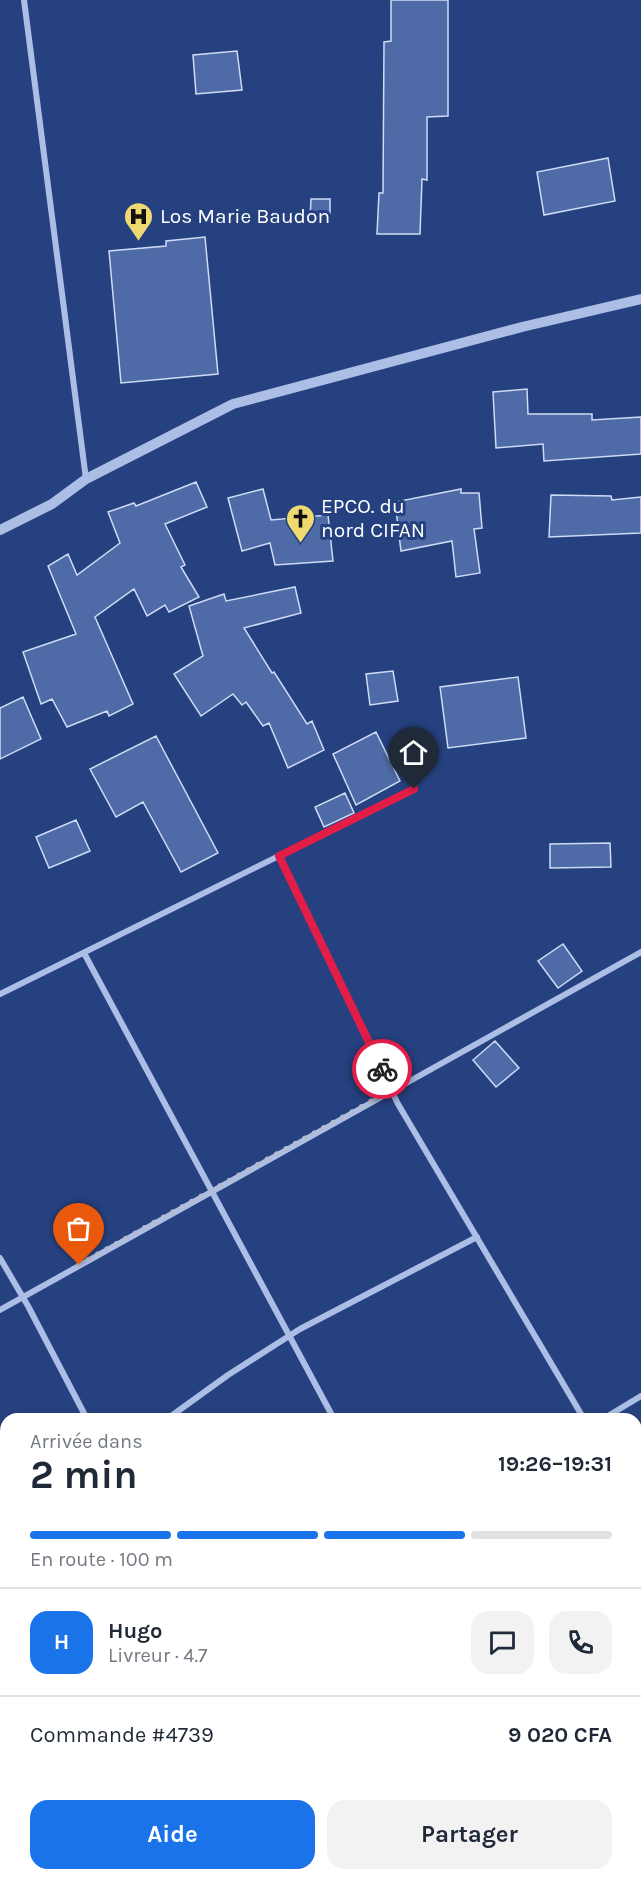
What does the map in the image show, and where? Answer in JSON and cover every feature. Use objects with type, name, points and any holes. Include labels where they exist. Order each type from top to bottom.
[{"type":"street","points":[[24,0],[86,479]]},
{"type":"street","points":[[0,530],[52,504],[86,479],[233,404],[522,327],[641,300]]},
{"type":"street","points":[[0,994],[414,789]]},
{"type":"street","points":[[279,856],[392,1090],[580,1413]]},
{"type":"street","points":[[0,1310],[641,952]]},
{"type":"street","points":[[84,953],[331,1413]]},
{"type":"street","points":[[175,1413],[228,1375],[289,1336],[477,1237]]},
{"type":"street","points":[[0,1258],[84,1413]]},
{"type":"street","points":[[613,1413],[641,1396]]},
{"type":"building","points":[[391,0],[448,0],[448,116],[427,117],[427,180],[422,179],[420,234],[377,234],[379,193],[383,193],[384,42],[391,41]]},
{"type":"building","points":[[237,51],[242,90],[196,94],[193,55]]},
{"type":"building","points":[[608,158],[615,201],[544,215],[537,172]]},
{"type":"building","points":[[311,199],[330,199],[330,219],[310,219]]},
{"type":"building","points":[[205,237],[218,374],[121,383],[109,251],[166,246],[166,241]]},
{"type":"building","points":[[527,389],[528,414],[592,414],[592,420],[641,417],[641,454],[544,461],[543,444],[496,448],[493,392]]},
{"type":"building","points":[[196,482],[207,507],[165,524],[185,565],[181,567],[199,597],[169,612],[165,605],[147,616],[134,589],[95,617],[133,704],[109,716],[107,711],[67,727],[52,699],[41,704],[23,652],[76,634],[48,566],[68,554],[77,575],[120,543],[108,512],[134,503],[136,506]]},
{"type":"building","points":[[263,489],[271,520],[328,515],[333,561],[275,565],[270,543],[242,551],[228,498]]},
{"type":"building","points":[[461,489],[461,493],[479,493],[482,528],[474,529],[480,573],[456,577],[452,541],[401,551],[395,502]]},
{"type":"building","points":[[551,495],[611,496],[612,500],[641,497],[641,533],[549,537]]},
{"type":"building","points":[[295,587],[301,613],[244,628],[307,724],[312,721],[324,750],[288,768],[269,723],[263,726],[246,702],[242,705],[233,694],[201,716],[174,674],[203,656],[189,606],[224,594],[226,601]]},
{"type":"building","points":[[393,671],[398,701],[370,705],[366,674]]},
{"type":"building","points":[[518,677],[526,738],[448,748],[440,687]]},
{"type":"building","points":[[23,697],[41,739],[0,759],[0,708]]},
{"type":"building","points":[[376,732],[400,781],[356,805],[333,754]]},
{"type":"building","points":[[156,736],[218,853],[181,872],[143,802],[116,817],[90,769]]},
{"type":"building","points":[[345,793],[354,813],[324,827],[315,807]]},
{"type":"building","points":[[76,820],[90,851],[49,868],[36,837]]},
{"type":"building","points":[[610,843],[611,867],[550,868],[550,844]]},
{"type":"building","points":[[563,944],[582,971],[558,988],[538,961]]},
{"type":"building","points":[[495,1041],[519,1068],[496,1087],[473,1060]]},
{"type":"way so far","points":[[79,1265],[392,1090],[382,1069]]},
{"type":"place","name":"Los Marie Baudon","points":[[139,242]]},
{"type":"place","name":"EPCO. du nord CIFAN","points":[[300,544]]},
{"type":"route","points":[[382,1069],[279,856],[414,789]]}]
